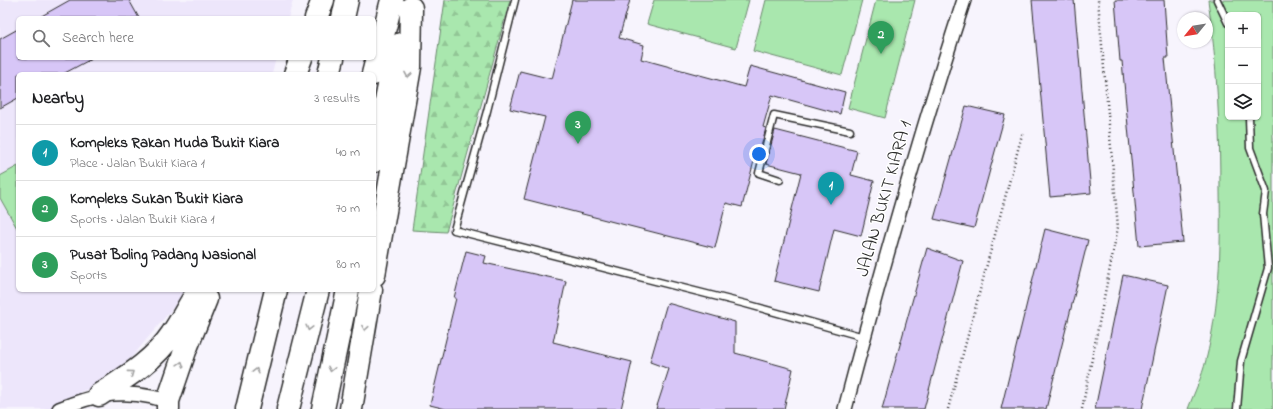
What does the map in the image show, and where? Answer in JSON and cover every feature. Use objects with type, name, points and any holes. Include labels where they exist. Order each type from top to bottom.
[{"type":"highway","points":[[317,16],[323,0]]},
{"type":"highway","points":[[343,16],[347,0]]},
{"type":"highway","points":[[374,72],[406,3]]},
{"type":"highway","points":[[376,152],[406,3]]},
{"type":"highway","points":[[376,263],[410,67],[406,3]]},
{"type":"highway","points":[[296,72],[300,60]]},
{"type":"highway","points":[[330,72],[332,60]]},
{"type":"highway","points":[[99,395],[133,372],[160,349],[171,336],[198,292]]},
{"type":"highway","points":[[171,406],[185,351],[209,292]]},
{"type":"highway","points":[[247,409],[276,292]]},
{"type":"highway","points":[[288,409],[317,292]]},
{"type":"highway","points":[[323,409],[348,292]]},
{"type":"highway","points":[[352,409],[371,292]]},
{"type":"highway","points":[[356,385],[366,409]]},
{"type":"street","name":"JALAN BUKIT KIARA 1","points":[[845,409],[864,337],[938,81],[964,0]]},
{"type":"street","points":[[59,409],[99,395],[116,393],[128,393],[171,406]]},
{"type":"lane","points":[[515,0],[487,111],[454,230],[746,304],[864,337]]},
{"type":"lane","points":[[1217,0],[1225,17]]},
{"type":"lane","points":[[780,180],[759,173],[774,114],[850,131]]},
{"type":"lane","points":[[1237,409],[1241,361],[1268,268],[1262,214],[1266,191],[1250,148],[1249,120]]},
{"type":"lane","points":[[1266,191],[1273,190]]},
{"type":"path","points":[[1082,409],[1118,227],[1098,0]]},
{"type":"path","points":[[948,409],[1023,131]]},
{"type":"shaded area","points":[[0,0],[293,0],[289,16],[16,16],[16,60],[276,60],[272,72],[16,72],[16,292],[186,292],[126,364],[97,386],[80,392],[85,409],[0,409]]},
{"type":"green space","points":[[445,0],[510,0],[446,232],[412,230]]},
{"type":"green space","points":[[654,0],[749,0],[736,48],[647,24]]},
{"type":"green space","points":[[766,0],[862,0],[842,75],[753,51]]},
{"type":"green space","points":[[876,0],[915,0],[885,118],[848,108]]},
{"type":"green space","points":[[1208,0],[1273,0],[1273,409],[1188,409],[1200,379],[1211,339],[1219,276],[1219,143],[1216,71],[1213,43],[1213,12],[1210,12]]},
{"type":"green space","points":[[16,167],[16,226],[0,198],[0,176]]},
{"type":"building","points":[[70,0],[129,0],[138,16],[42,16]]},
{"type":"building","points":[[572,0],[630,0],[619,38],[644,45],[641,59],[744,87],[750,66],[845,92],[840,114],[772,95],[763,127],[766,128],[757,162],[754,161],[742,207],[726,203],[715,248],[524,199],[545,117],[510,109],[520,71],[552,79]]},
{"type":"building","points":[[1032,0],[1074,0],[1091,193],[1050,197]]},
{"type":"building","points":[[1115,0],[1164,0],[1168,58],[1165,58],[1183,242],[1139,246]]},
{"type":"building","points":[[16,30],[16,60],[89,60],[67,72],[16,72],[16,99],[0,108],[0,39]]},
{"type":"building","points":[[966,106],[1005,115],[974,228],[934,219]]},
{"type":"building","points":[[775,130],[857,151],[851,175],[874,181],[861,236],[834,229],[819,292],[774,281],[801,173],[766,164]]},
{"type":"building","points":[[1045,229],[1088,240],[1046,409],[1001,409]]},
{"type":"building","points":[[927,248],[963,261],[924,409],[882,409]]},
{"type":"building","points":[[466,251],[486,256],[484,263],[566,281],[553,342],[632,362],[621,409],[446,409],[430,405]]},
{"type":"building","points":[[1123,275],[1168,285],[1142,409],[1095,409]]},
{"type":"building","points":[[667,303],[735,322],[735,353],[793,369],[784,409],[656,409],[669,369],[650,362]]},
{"type":"place","name":"Kompleks Sukan Bukit Kiara","points":[[881,54]]},
{"type":"place","name":"Pusat Boling Padang Nasional","points":[[578,144]]},
{"type":"place","name":"Kompleks Rakan Muda Bukit Kiara","points":[[831,205]]}]
